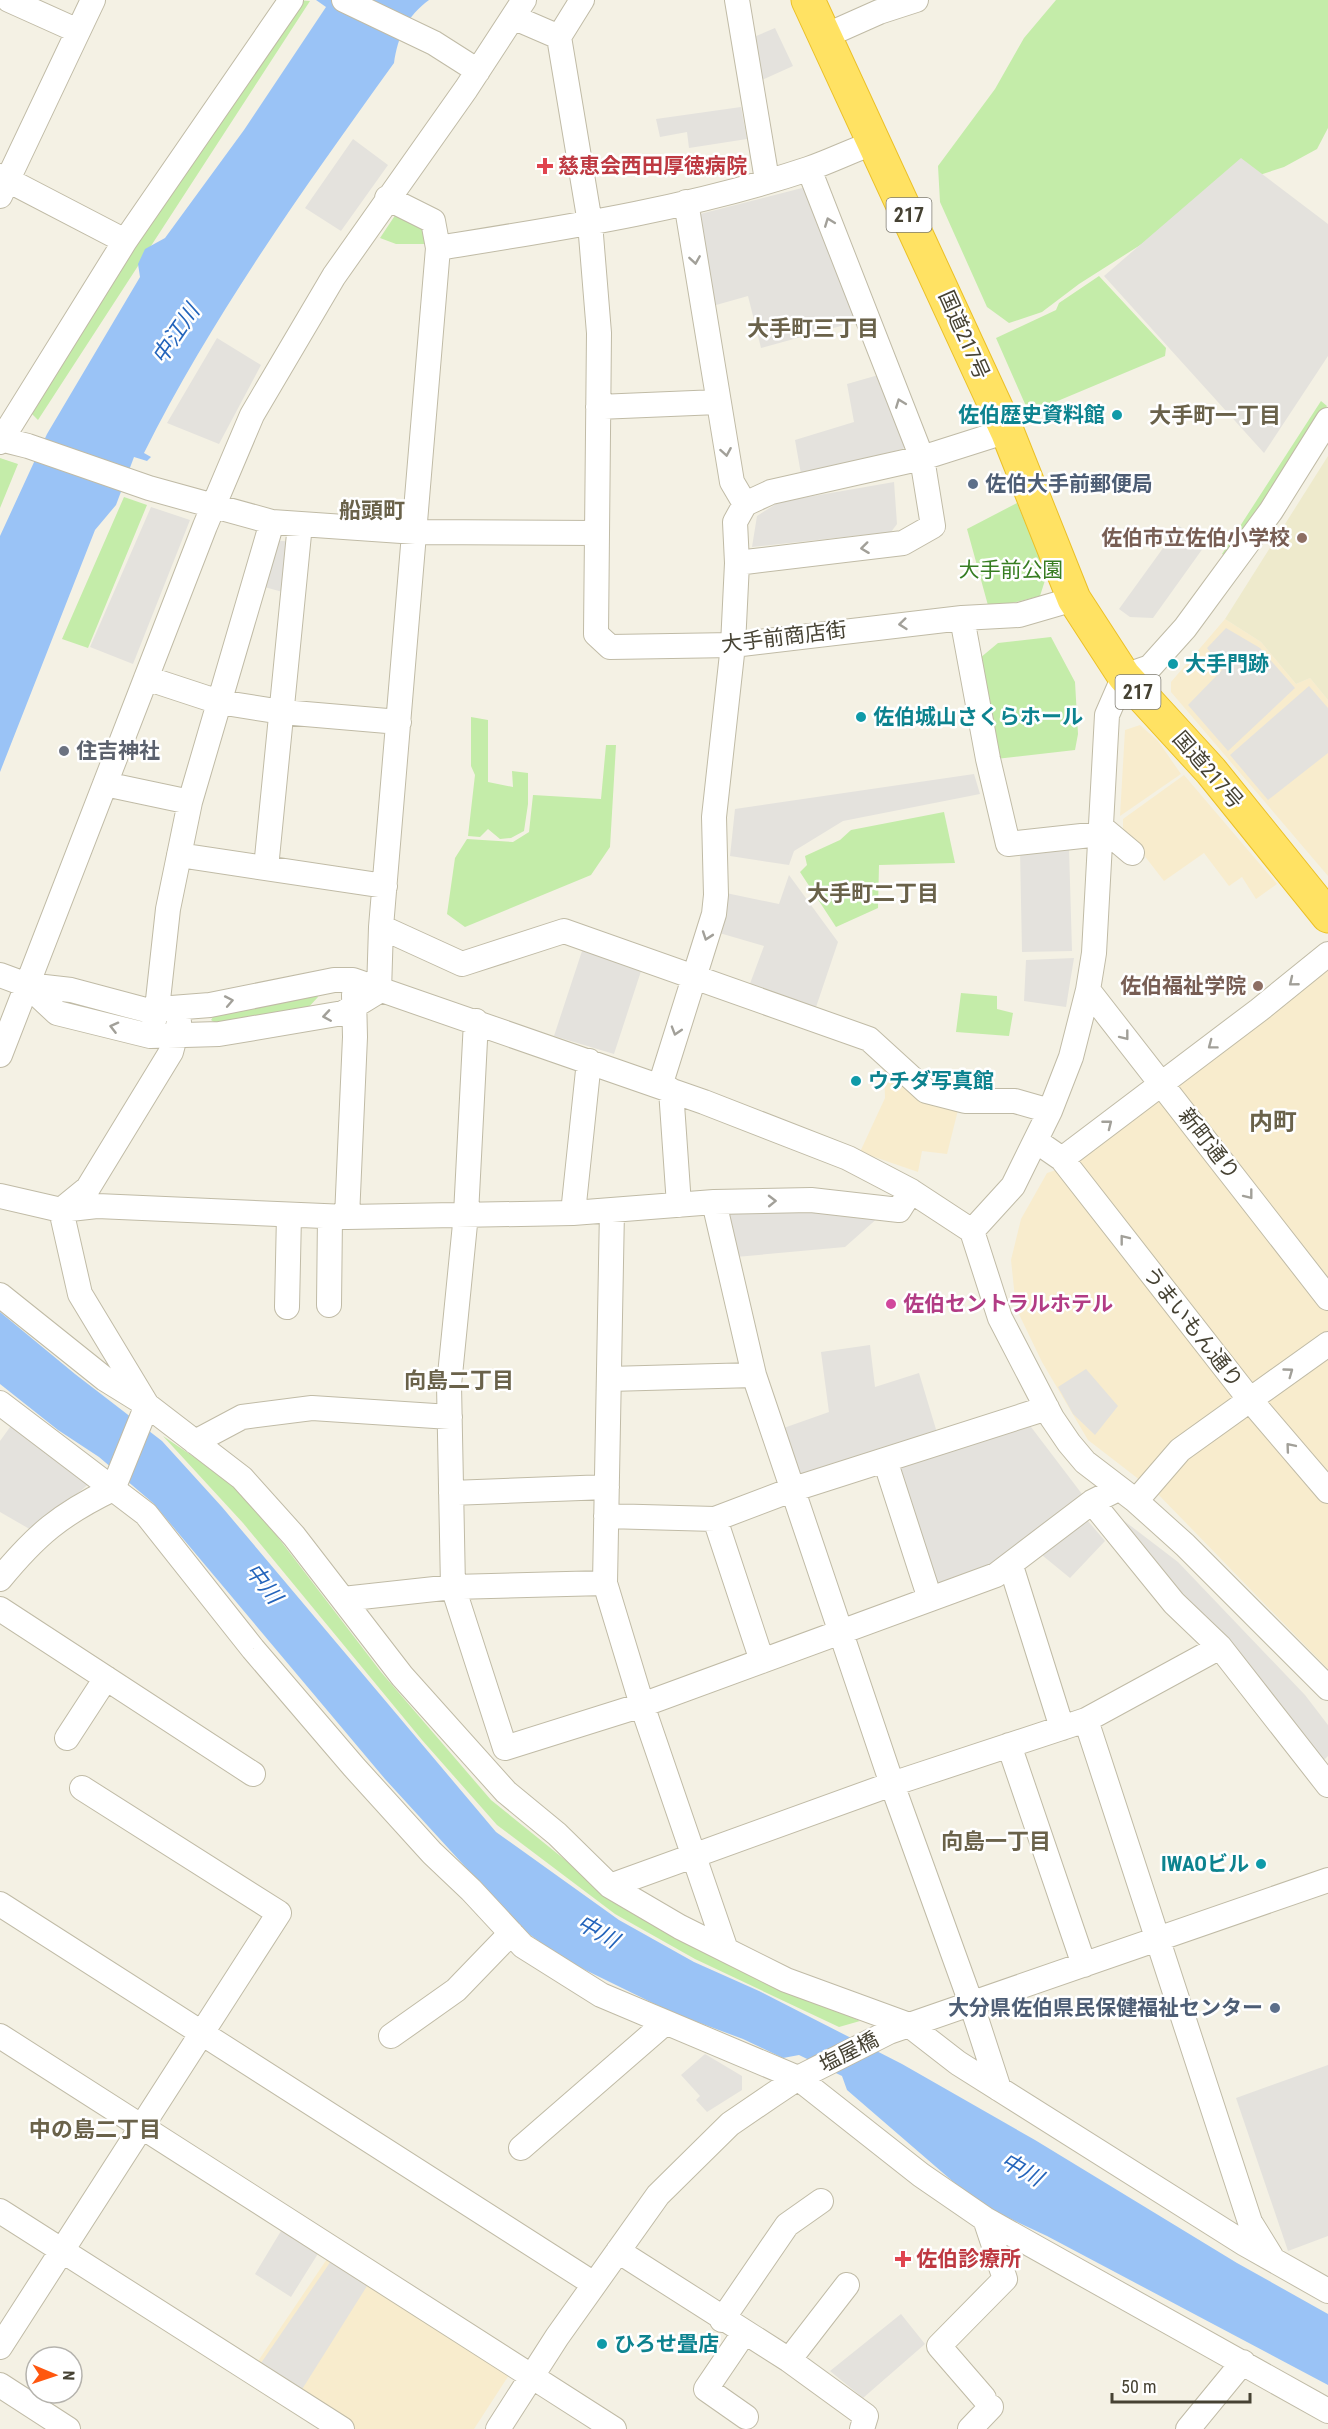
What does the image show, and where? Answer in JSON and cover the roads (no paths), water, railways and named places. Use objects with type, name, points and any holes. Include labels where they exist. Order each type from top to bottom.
[{"type":"highway","name":"国道217号","points":[[808,0],[876,142],[1008,431],[1074,599],[1124,676],[1211,771],[1328,916]]},
{"type":"street","points":[[9,0],[78,31]]},
{"type":"street","points":[[93,0],[3,184],[125,241]]},
{"type":"street","points":[[291,0],[125,241],[0,440],[28,446],[212,507],[272,522],[416,532],[595,533]]},
{"type":"street","points":[[344,0],[434,43],[478,70]]},
{"type":"street","points":[[0,1055],[212,507],[252,415],[302,325],[387,198],[519,9],[559,37],[582,0]]},
{"type":"street","points":[[737,0],[767,180]]},
{"type":"street","points":[[825,36],[879,12],[916,0]]},
{"type":"street","name":"大手前商店街","points":[[559,37],[590,223],[599,333],[595,533],[596,634],[610,647],[733,645],[962,618],[1019,615],[1074,599]]},
{"type":"street","points":[[438,248],[590,223],[686,202],[809,169],[876,142]]},
{"type":"street","points":[[737,563],[903,543],[933,526],[923,467],[809,169]]},
{"type":"street","points":[[379,991],[381,927],[416,532],[438,248],[433,220],[387,198]]},
{"type":"street","points":[[686,202],[732,482],[745,504]]},
{"type":"street","points":[[598,407],[718,402]]},
{"type":"street","points":[[972,1231],[1013,1186],[1050,1111],[1071,1057],[1088,990],[1094,953],[1107,715],[1124,676],[1150,667],[1185,628],[1271,511],[1328,420]]},
{"type":"street","points":[[680,1205],[665,1088],[693,975],[714,914],[717,895],[714,817],[733,645],[737,563],[735,522],[745,504],[771,492],[923,467],[1008,431]]},
{"type":"street","points":[[150,1036],[157,1009],[168,909],[190,802],[272,522]]},
{"type":"street","points":[[266,868],[300,524]]},
{"type":"street","points":[[962,618],[988,759],[1008,844],[1101,831],[1132,853]]},
{"type":"street","points":[[146,678],[219,702],[282,712],[399,722]]},
{"type":"street","points":[[105,784],[190,802]]},
{"type":"street","points":[[179,855],[385,886]]},
{"type":"street","points":[[381,927],[462,964],[564,931],[869,1039],[926,1091],[965,1101],[1015,1101],[1050,1111]]},
{"type":"street","points":[[1062,1159],[1328,954]]},
{"type":"street","points":[[0,975],[27,985],[71,990],[146,1010],[210,1005],[334,980],[353,980],[379,991],[476,1021],[665,1088],[848,1158],[912,1191],[972,1231],[1000,1318],[1047,1407],[1069,1443],[1085,1462],[1127,1495],[1202,1561],[1328,1688]]},
{"type":"street","points":[[329,1305],[339,1217],[354,1008],[353,980]]},
{"type":"street","points":[[27,985],[57,1013],[150,1036],[219,1034],[337,1014],[354,1008],[379,991]]},
{"type":"street","name":"新町通り","points":[[1088,990],[1328,1298]]},
{"type":"street","points":[[61,1210],[88,1188],[171,1052],[177,1036],[182,1007]]},
{"type":"street","points":[[476,1021],[466,1214],[449,1385],[453,1587],[504,1748],[642,1705],[996,1575],[1011,1566],[1092,1502],[1127,1495],[1180,1450],[1328,1344]]},
{"type":"street","points":[[573,1213],[589,1061]]},
{"type":"street","name":"うまいもん通り","points":[[1036,1141],[1062,1159],[1251,1401],[1328,1491]]},
{"type":"street","points":[[0,1196],[61,1210],[97,1206],[339,1217],[573,1213],[714,1202],[811,1200],[899,1210],[912,1191]]},
{"type":"street","points":[[714,1202],[754,1375],[843,1631],[892,1784],[972,2003],[999,2089]]},
{"type":"street","points":[[61,1210],[80,1294],[146,1406]]},
{"type":"street","points":[[612,1210],[605,1583],[642,1705],[726,1950]]},
{"type":"street","points":[[287,1307],[290,1215]]},
{"type":"street","points":[[0,1295],[90,1367],[242,1478],[294,1536],[402,1676],[506,1792],[557,1834],[610,1886],[680,1927],[786,1980],[898,2028],[1328,2291]]},
{"type":"street","points":[[90,1367],[108,1363],[111,1346]]},
{"type":"street","points":[[609,1379],[754,1375]]},
{"type":"street","points":[[0,1579],[35,1537],[73,1509],[114,1485],[146,1406]]},
{"type":"street","points":[[606,1516],[715,1520],[794,1489],[1047,1407]]},
{"type":"street","points":[[195,1442],[242,1417],[312,1408],[450,1417]]},
{"type":"street","points":[[4,1414],[114,1485],[147,1514],[253,1649],[354,1767],[432,1853],[523,1946],[601,1995],[665,2023],[804,2075],[921,2175],[985,2218],[1328,2411]]},
{"type":"street","points":[[885,1460],[930,1599]]},
{"type":"street","points":[[451,1493],[607,1487]]},
{"type":"street","points":[[1092,1502],[1174,1603],[1220,1647],[1328,1785]]},
{"type":"street","points":[[715,1520],[762,1660]]},
{"type":"street","points":[[1011,1566],[1062,1728]]},
{"type":"street","points":[[343,1599],[453,1587],[605,1583]]},
{"type":"street","points":[[0,1609],[253,1773]]},
{"type":"street","points":[[610,1886],[696,1857],[892,1784],[1086,1720],[1220,1647]]},
{"type":"street","points":[[67,1738],[106,1678]]},
{"type":"street","points":[[1086,1720],[1160,1940],[1250,2222],[1273,2259]]},
{"type":"street","points":[[1010,1745],[1084,1965]]},
{"type":"street","points":[[0,2347],[279,1913],[82,1788]]},
{"type":"street","name":"塩屋橋","points":[[498,2429],[594,2284],[658,2195],[730,2124],[804,2075],[898,2028],[1160,1940],[1328,1880]]},
{"type":"street","points":[[0,1904],[594,2284]]},
{"type":"street","points":[[391,2036],[456,1990],[511,1932]]},
{"type":"street","points":[[521,2148],[665,2023]]},
{"type":"street","points":[[0,2036],[614,2429]]},
{"type":"street","points":[[722,2320],[787,2225],[821,2201]]},
{"type":"street","points":[[0,2211],[342,2429]]},
{"type":"street","points":[[970,2429],[987,2402],[939,2346],[1005,2278],[985,2218]]},
{"type":"street","points":[[618,2251],[722,2320],[789,2360],[866,2416],[862,2429]]},
{"type":"street","points":[[789,2360],[847,2285]]},
{"type":"street","points":[[744,2333],[706,2389],[746,2417]]},
{"type":"street","points":[[1188,2429],[1243,2362]]},
{"type":"street","points":[[0,2385],[68,2429]]},
{"type":"water","name":"中江川","points":[[316,0],[429,0],[409,20],[401,35],[394,63],[261,253],[200,351],[144,453],[151,457],[147,461],[134,457],[116,505],[95,530],[0,772],[0,536],[47,434],[140,277],[138,264],[145,249],[165,238],[244,130],[326,7]]},
{"type":"water","name":"中川","points":[[0,1312],[162,1441],[222,1507],[496,1832],[619,1920],[694,1962],[759,1991],[902,2064],[1035,2140],[1237,2263],[1328,2314],[1328,2385],[1047,2236],[979,2204],[847,2090],[842,2076],[799,2055],[783,2058],[743,2039],[673,2013],[565,1960],[522,1929],[385,1779],[153,1503],[99,1457],[58,1430],[0,1384]]},
{"type":"place","name":"慈恵会西田厚徳病院","points":[[545,166]]},
{"type":"place","name":"佐伯歴史資料館","points":[[1117,415]]},
{"type":"place","name":"佐伯大手前郵便局","points":[[973,484]]},
{"type":"place","name":"佐伯市立佐伯小学校","points":[[1302,538]]},
{"type":"place","name":"大手門跡","points":[[1173,664]]},
{"type":"place","name":"佐伯城山さくらホール","points":[[861,717]]},
{"type":"place","name":"住吉神社","points":[[64,751]]},
{"type":"place","name":"佐伯福祉学院","points":[[1258,986]]},
{"type":"place","name":"ウチダ写真館","points":[[856,1081]]},
{"type":"place","name":"佐伯セントラルホテル","points":[[891,1304]]},
{"type":"place","name":"IWAOビル","points":[[1261,1864]]},
{"type":"place","name":"大分県佐伯県民保健福祉センター","points":[[1275,2008]]},
{"type":"place","name":"佐伯診療所","points":[[903,2259]]},
{"type":"place","name":"ひろせ畳店","points":[[602,2344]]},
{"type":"district","name":"大手町三丁目","points":[[813,328]]},
{"type":"district","name":"大手町一丁目","points":[[1215,415]]},
{"type":"district","name":"船頭町","points":[[372,510]]},
{"type":"district","name":"大手町二丁目","points":[[873,893]]},
{"type":"district","name":"内町","points":[[1273,1122]]},
{"type":"district","name":"向島二丁目","points":[[459,1380]]},
{"type":"district","name":"向島一丁目","points":[[996,1841]]},
{"type":"district","name":"中の島二丁目","points":[[95,2129]]},
{"type":"park label","name":"大手前公園","points":[[1011,570]]}]
